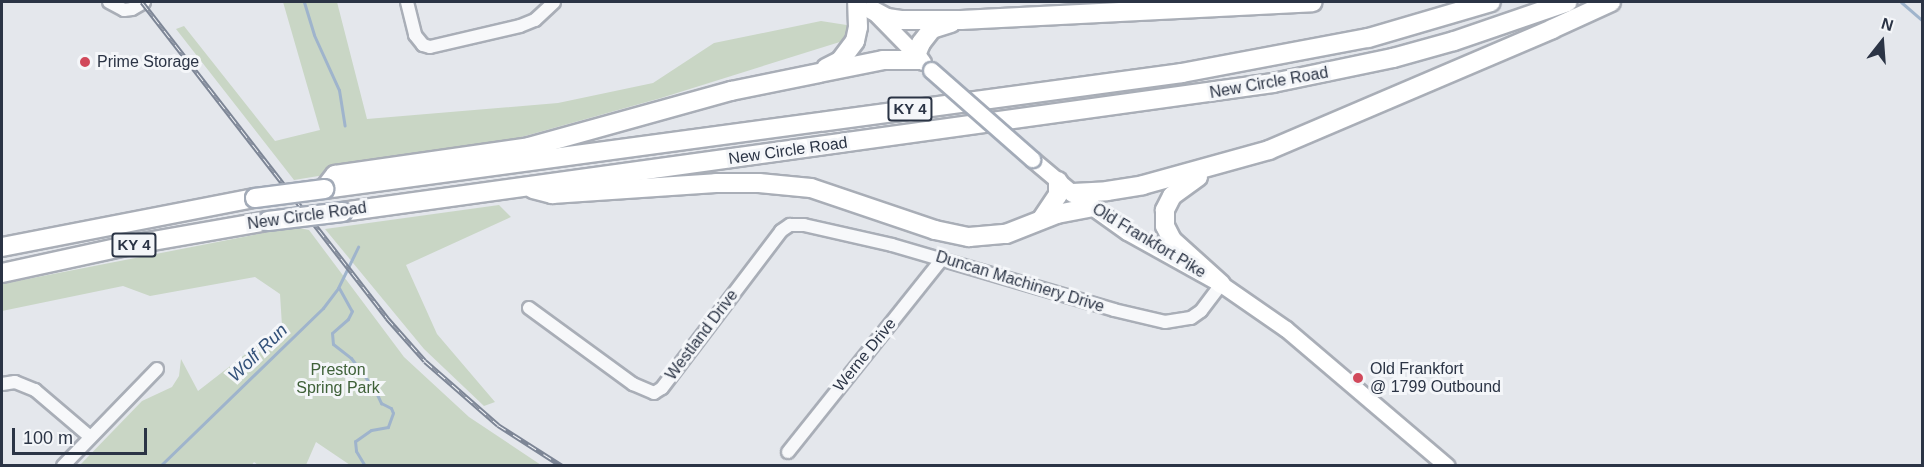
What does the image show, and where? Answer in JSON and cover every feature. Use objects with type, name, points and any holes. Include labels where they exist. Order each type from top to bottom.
[{"type":"highway","points":[[816,72],[840,61],[850,51],[857,34],[864,4],[887,18],[961,20],[1313,2]]},
{"type":"highway","name":"New Circle Road","points":[[2,248],[255,198],[1182,72],[1368,38],[1491,2]]},
{"type":"highway","name":"New Circle Road","points":[[2,273],[130,245],[268,221],[1273,83],[1393,58],[1454,41],[1568,2]]},
{"type":"highway","points":[[1073,193],[1143,185],[1269,150],[1611,2]]},
{"type":"highway","points":[[324,189],[335,175],[529,147],[731,91],[816,72],[883,60],[923,62],[921,43],[932,29],[961,20]]},
{"type":"highway","points":[[1212,167],[1172,196],[1165,210],[1165,221],[1172,240],[1221,284]]},
{"type":"highway","points":[[1041,220],[1058,195],[1058,181]]},
{"type":"highway","points":[[520,186],[552,194],[716,183],[759,183],[811,189],[963,237],[1006,234],[1062,212],[1092,207]]},
{"type":"main road","name":"Old Frankfort Pike","points":[[864,4],[923,62],[1073,193],[1127,232],[1221,284],[1286,329],[1447,465]]},
{"type":"street","points":[[110,2],[124,10],[132,9],[144,2]]},
{"type":"street","points":[[407,2],[415,35],[423,45],[430,47],[520,26],[547,11],[554,2]]},
{"type":"street","name":"Westland Drive","points":[[530,308],[633,384],[654,393],[662,388],[781,231],[790,225],[804,225]]},
{"type":"street","name":"Duncan Machinery Drive","points":[[804,225],[942,258],[1124,313],[1165,322],[1191,318],[1201,311],[1221,284]]},
{"type":"street","name":"Werne Drive","points":[[788,452],[942,258]]},
{"type":"street","points":[[63,465],[157,369]]},
{"type":"street","points":[[2,384],[15,382],[35,390],[89,436]]},
{"type":"green space","points":[[283,2],[337,2],[367,119],[558,103],[653,83],[714,43],[821,21],[853,26],[843,41],[661,98],[471,151],[294,180],[176,29],[184,26],[275,141],[320,130]]},
{"type":"green space","points":[[499,205],[511,217],[406,265],[437,334],[495,402],[484,406],[424,349],[325,229]]},
{"type":"green space","name":"Preston Spring Park","points":[[294,227],[309,230],[404,357],[469,417],[541,465],[350,465],[316,442],[306,465],[258,465],[254,462],[251,466],[80,465],[142,401],[172,387],[179,376],[181,359],[198,391],[282,326],[280,294],[255,277],[150,296],[123,286],[2,311],[2,284]]},
{"type":"waterway","name":"Wolf Run","points":[[304,2],[314,35],[339,90],[345,126]]},
{"type":"waterway","points":[[1901,2],[1922,20]]},
{"type":"waterway","name":"Wolf Run","points":[[160,466],[323,308],[338,288],[358,247]]},
{"type":"waterway","points":[[339,288],[352,311],[348,319],[332,333],[333,344],[351,358],[374,388],[381,403],[391,408],[393,413],[388,427],[371,430],[355,441],[356,451],[365,466]]},
{"type":"railway","points":[[142,2],[387,318],[425,361],[498,425],[562,466]]},
{"type":"place","name":"Prime Storage","points":[[85,62]]},
{"type":"place","name":"Old Frankfort @ 1799 Outbound","points":[[1358,378]]}]
